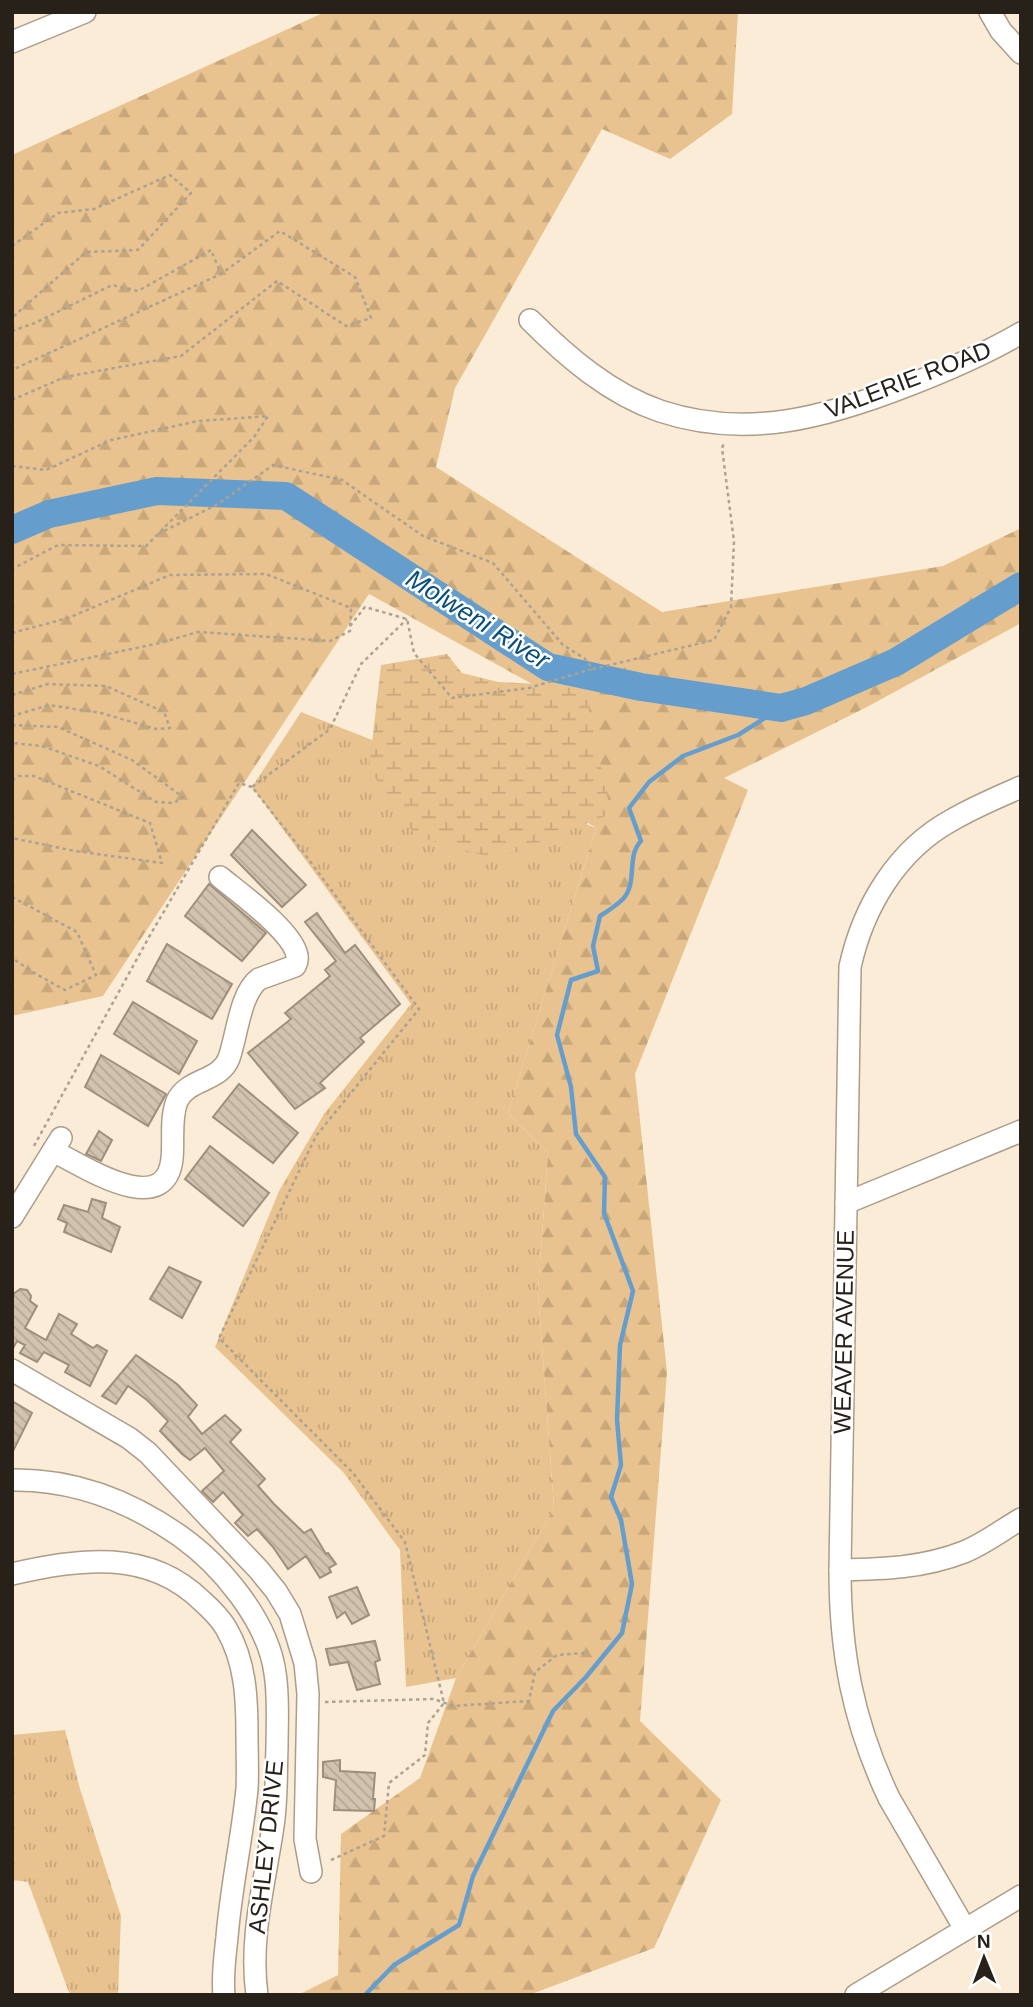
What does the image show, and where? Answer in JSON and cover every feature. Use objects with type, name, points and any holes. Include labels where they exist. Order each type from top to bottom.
[{"type":"street","points":[[12,43],[85,12]]},
{"type":"street","points":[[990,12],[1001,31],[1021,53]]},
{"type":"street","name":"VALERIE ROAD","points":[[530,320],[578,363],[623,393],[672,414],[737,424],[795,421],[845,408],[925,379],[1021,333]]},
{"type":"street","name":"WEAVER AVENUE","points":[[965,1929],[888,1798],[868,1751],[853,1701],[844,1654],[840,1570],[850,967],[865,919],[882,885],[902,860],[924,839],[950,821],[1021,787]]},
{"type":"street","points":[[12,1217],[57,1145],[104,1176],[133,1187],[156,1186],[167,1178],[172,1158],[178,1098],[192,1085],[219,1073],[228,1062],[247,996],[254,983],[295,966],[297,960],[295,949],[289,940],[267,916],[220,877]]},
{"type":"street","points":[[846,1203],[1021,1131]]},
{"type":"street","points":[[12,1370],[129,1438],[148,1454],[259,1570],[290,1614],[305,1664],[305,1839],[311,1872]]},
{"type":"street","name":"ASHLEY DRIVE","points":[[12,1480],[37,1480],[71,1485],[100,1493],[164,1525],[204,1555],[233,1585],[267,1644],[275,1670],[277,1694],[276,1784],[274,1823],[256,1929],[254,1971],[257,1995]]},
{"type":"street","points":[[840,1570],[902,1568],[933,1562],[966,1551],[1021,1519]]},
{"type":"street","points":[[12,1574],[64,1564],[104,1561],[139,1565],[161,1572],[195,1594],[227,1630],[244,1673],[247,1707],[247,1787],[230,1897],[223,1975],[224,1995]]},
{"type":"street","points":[[856,1995],[1021,1896]]},
{"type":"path","points":[[12,246],[58,213],[94,209],[170,174],[191,193],[138,250],[86,252],[12,316]]},
{"type":"path","points":[[12,370],[221,274],[279,231],[355,277],[371,318],[346,326],[277,281],[181,356],[65,377],[12,400]]},
{"type":"path","points":[[12,331],[35,323],[112,285],[138,290],[211,250],[221,274]]},
{"type":"path","points":[[12,466],[46,470],[111,440],[198,421],[268,416],[254,437],[146,546],[58,545],[12,569]]},
{"type":"path","points":[[407,619],[414,653],[452,698],[529,688],[593,669],[714,640],[731,607],[734,541],[722,448],[727,436],[737,424]]},
{"type":"path","points":[[158,534],[218,504],[273,465],[342,480],[424,536],[493,564],[563,645],[584,658],[593,669]]},
{"type":"path","points":[[12,633],[68,618],[170,575],[266,574],[351,608],[350,631],[330,640],[198,632],[160,643],[12,674]]},
{"type":"path","points":[[350,626],[365,607],[407,619]]},
{"type":"path","points":[[252,787],[330,729],[361,664],[407,619]]},
{"type":"path","points":[[12,695],[48,684],[106,686],[164,712],[170,728],[156,729],[101,713],[49,705],[12,716]]},
{"type":"path","points":[[12,725],[58,727],[132,760],[183,797],[174,803],[156,802],[99,766],[42,746],[12,743]]},
{"type":"path","points":[[12,780],[19,776],[34,776],[150,823],[162,863],[87,853],[12,838]]},
{"type":"path","points":[[41,1170],[29,1164],[35,1141],[239,783],[252,787],[419,1009],[316,1136],[219,1338],[353,1473],[405,1542],[444,1703]]},
{"type":"path","points":[[12,897],[77,932],[96,975],[65,990],[12,958]]},
{"type":"path","points":[[307,1694],[316,1703],[434,1699],[453,1706],[529,1701],[535,1672],[557,1655],[586,1653]]},
{"type":"path","points":[[331,1860],[384,1836],[389,1783],[425,1755],[428,1723],[444,1703]]},
{"type":"green space","points":[[325,12],[738,12],[732,114],[670,159],[602,129],[455,388],[436,467],[662,612],[943,566],[1021,528],[1021,623],[865,708],[724,778],[748,790],[635,1074],[667,1372],[640,1721],[721,1800],[654,1948],[529,1995],[298,1995],[338,1975],[341,1834],[420,1778],[456,1678],[554,1508],[538,1291],[548,1153],[508,1113],[596,828],[476,751],[529,688],[592,717],[369,594],[103,996],[12,1016],[12,155]]},
{"type":"green space","points":[[447,654],[462,673],[498,682],[584,686],[611,814],[496,859],[416,836],[369,769],[381,665]]},
{"type":"green space","points":[[301,712],[596,828],[508,1113],[548,1153],[538,1291],[554,1508],[456,1678],[406,1687],[400,1550],[344,1473],[215,1347],[279,1191],[324,1114],[411,1004],[252,787]]},
{"type":"green space","points":[[65,1730],[80,1789],[121,1916],[118,1995],[70,1995],[28,1882],[12,1880],[12,1735]]},
{"type":"building","points":[[252,830],[306,885],[282,907],[231,855]]},
{"type":"building","points":[[209,884],[266,933],[242,961],[185,916]]},
{"type":"building","points":[[317,913],[345,953],[355,945],[400,1004],[360,1038],[364,1042],[320,1083],[325,1088],[295,1109],[248,1053],[291,1019],[285,1013],[330,976],[325,970],[336,961],[305,922]]},
{"type":"building","points":[[167,944],[232,984],[212,1019],[147,981]]},
{"type":"building","points":[[133,1002],[197,1041],[179,1074],[114,1034]]},
{"type":"building","points":[[101,1055],[166,1094],[148,1126],[85,1087]]},
{"type":"building","points":[[239,1084],[298,1133],[273,1163],[213,1117]]},
{"type":"building","points":[[99,1131],[112,1140],[101,1161],[86,1154]]},
{"type":"building","points":[[210,1146],[269,1193],[243,1226],[185,1179]]},
{"type":"building","points":[[92,1199],[106,1203],[102,1218],[120,1227],[111,1252],[64,1232],[67,1223],[58,1219],[64,1205],[88,1212]]},
{"type":"building","points":[[169,1267],[201,1282],[182,1318],[150,1299]]},
{"type":"building","points":[[20,1289],[27,1290],[31,1296],[30,1301],[37,1306],[25,1328],[46,1340],[59,1314],[77,1324],[71,1334],[93,1348],[97,1345],[107,1351],[90,1386],[65,1372],[69,1365],[44,1352],[37,1362],[20,1353],[25,1345],[17,1341],[12,1350],[12,1295]]},
{"type":"building","points":[[136,1355],[177,1384],[197,1405],[188,1417],[202,1434],[225,1415],[241,1430],[230,1442],[265,1479],[258,1486],[274,1504],[304,1533],[311,1529],[326,1554],[328,1553],[336,1564],[329,1568],[331,1572],[320,1578],[306,1556],[288,1569],[257,1529],[248,1536],[235,1523],[243,1515],[223,1492],[213,1502],[202,1491],[224,1471],[205,1448],[190,1460],[182,1454],[160,1431],[168,1421],[147,1400],[128,1386],[116,1404],[102,1396]]},
{"type":"building","points":[[12,1401],[32,1413],[12,1453]]},
{"type":"building","points":[[357,1587],[369,1615],[352,1624],[345,1612],[337,1618],[329,1597]]},
{"type":"building","points":[[375,1641],[380,1660],[375,1662],[380,1684],[357,1690],[348,1662],[330,1665],[326,1649]]},
{"type":"building","points":[[340,1760],[340,1771],[375,1773],[374,1811],[334,1810],[336,1780],[323,1777],[323,1762]]},
{"type":"waterway","name":"Molweni River","points":[[12,530],[49,514],[157,491],[286,496],[548,667],[641,687],[781,708],[806,701],[896,662],[1021,586]]},
{"type":"waterway","points":[[365,1995],[394,1965],[459,1925],[473,1876],[553,1711],[586,1677],[622,1633],[632,1584],[621,1520],[611,1497],[621,1465],[617,1420],[620,1345],[633,1291],[604,1213],[605,1177],[576,1134],[571,1087],[557,1035],[571,980],[598,971],[593,946],[600,916],[623,899],[630,885],[634,854],[641,841],[629,808],[649,782],[683,756],[738,735],[781,708]]}]
